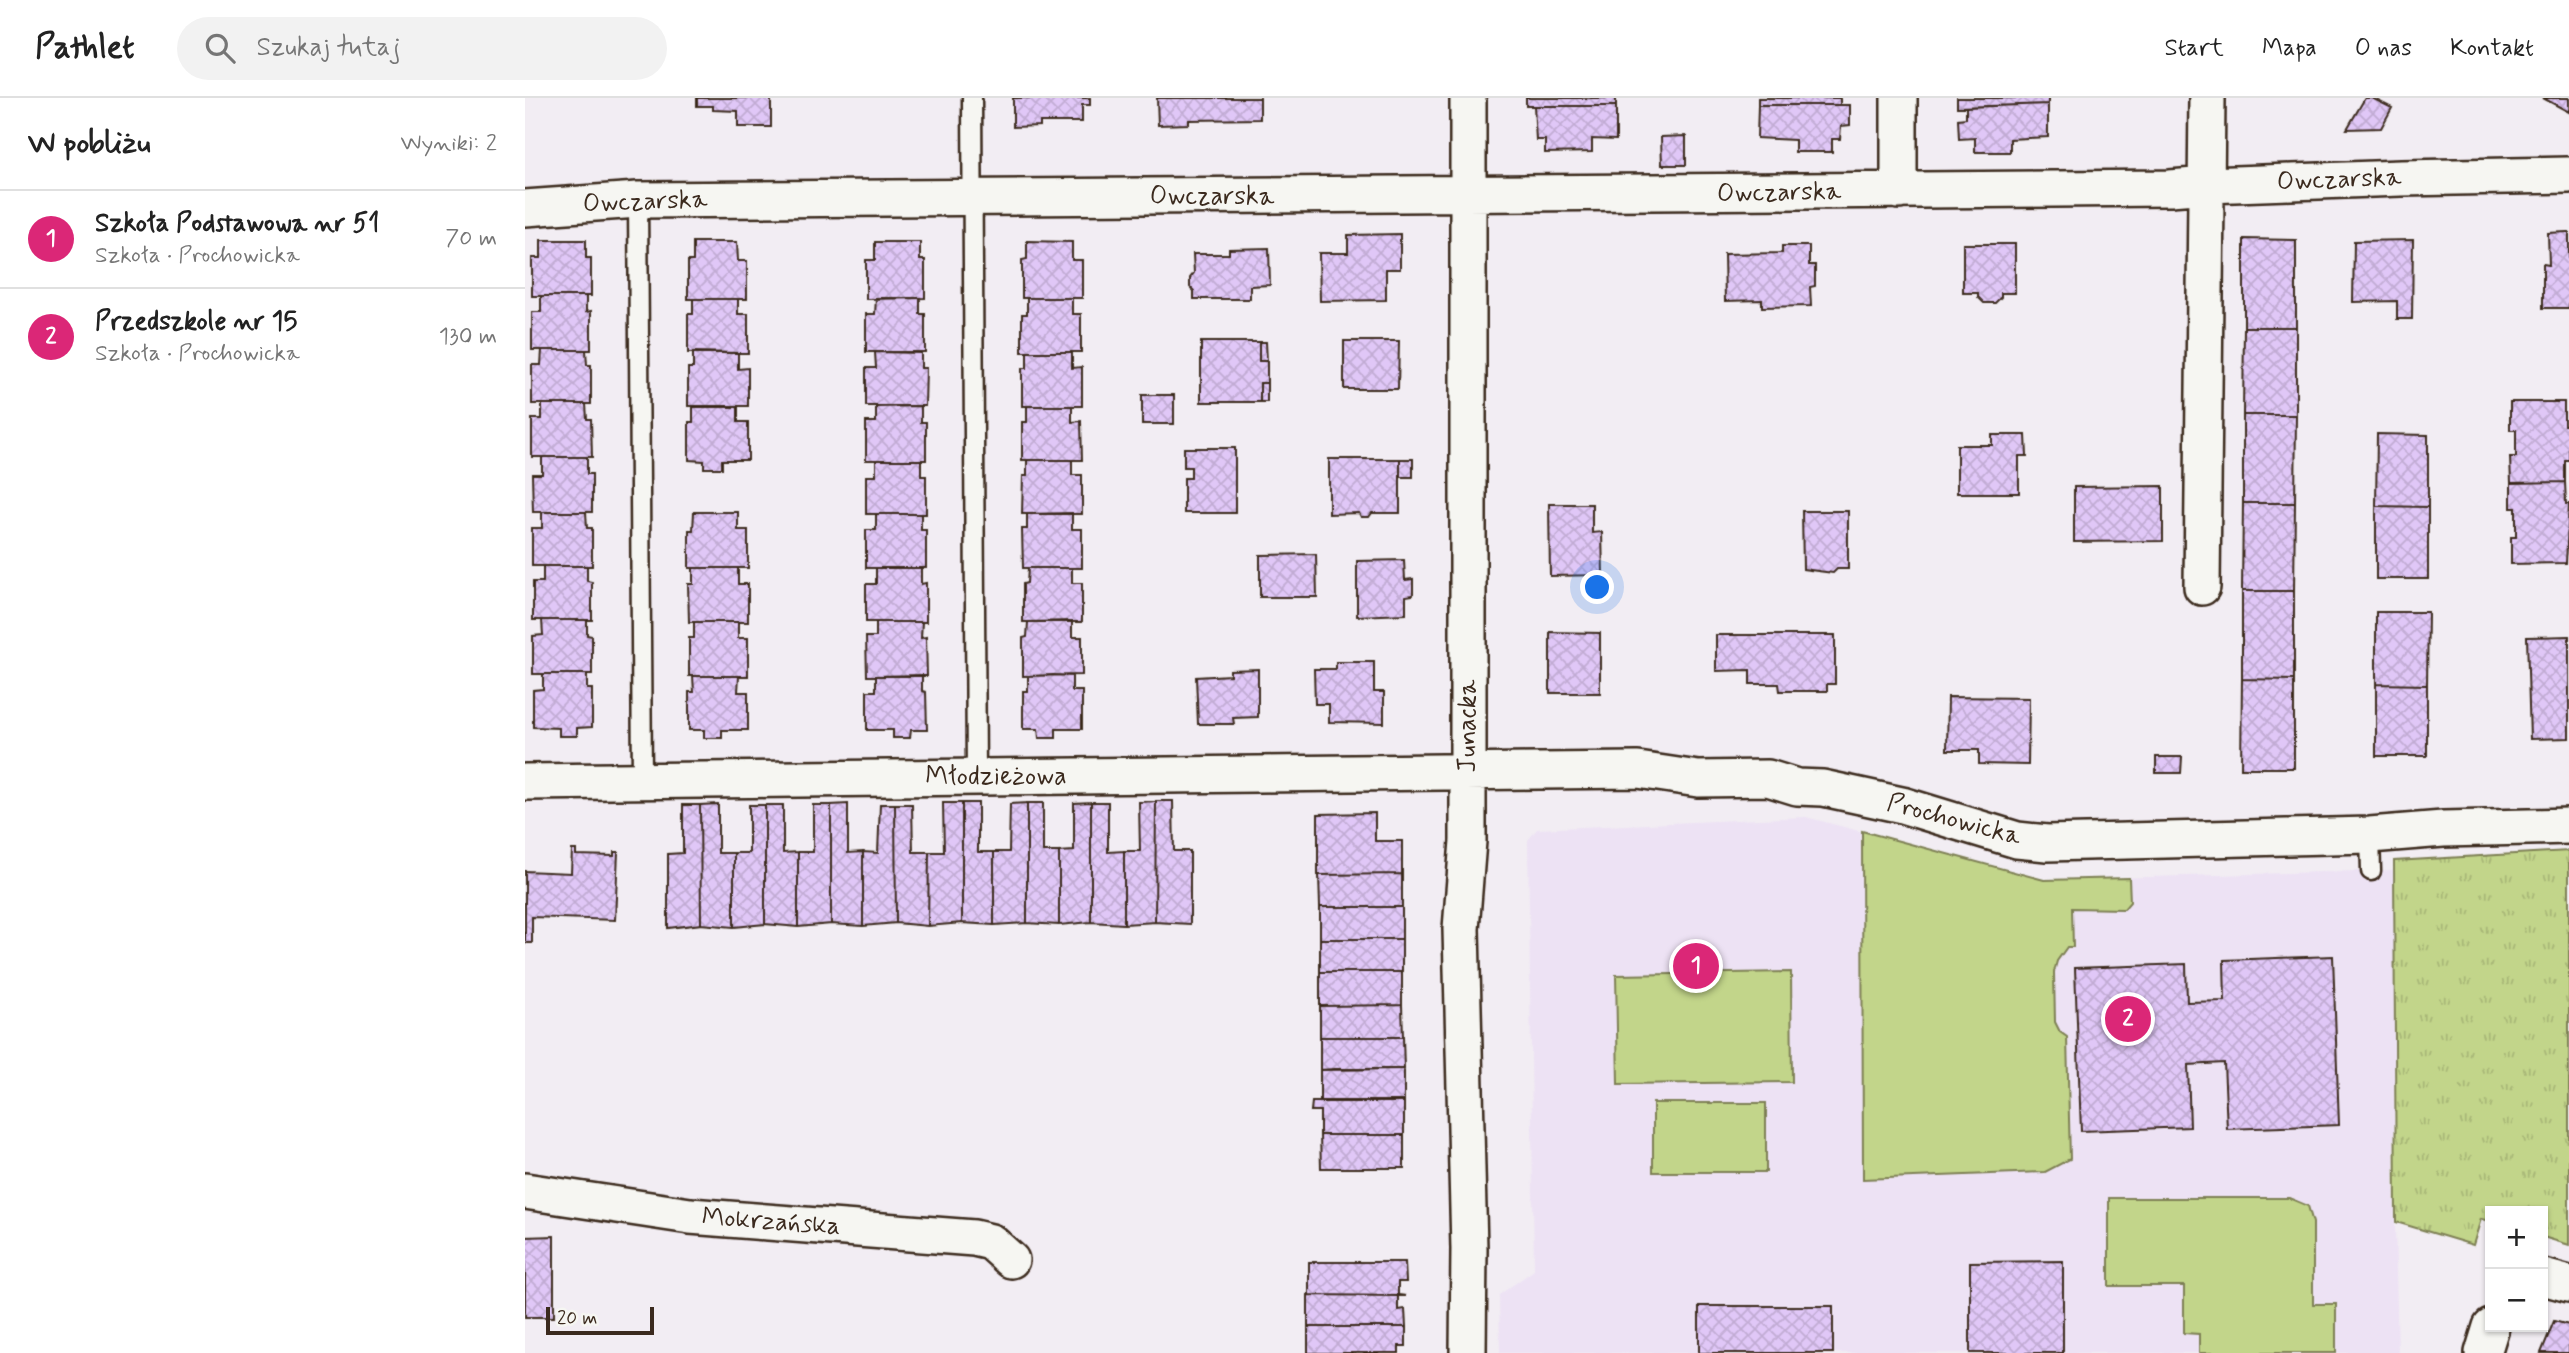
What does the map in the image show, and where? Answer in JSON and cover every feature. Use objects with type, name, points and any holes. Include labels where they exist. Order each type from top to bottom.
[{"type":"street","name":"Junacka","points":[[1468,98],[1468,841],[1461,929],[1469,1249],[1468,1353]]},
{"type":"street","points":[[1899,98],[1899,191]]},
{"type":"street","points":[[2202,587],[2207,98]]},
{"type":"street","name":"Owczarska","points":[[525,208],[638,200],[2170,188],[2569,175]]},
{"type":"street","name":"Prochowicka","points":[[1467,773],[1638,770],[1698,779],[1768,778],[1797,787],[1823,788],[1902,805],[2017,840],[2047,843],[2370,835],[2443,829],[2569,825]]},
{"type":"street","name":"Młodzieżowa","points":[[525,782],[1467,773]]},
{"type":"street","name":"Mokrzańska","points":[[525,1191],[690,1216],[974,1238],[991,1242],[1011,1260]]},
{"type":"street","points":[[2548,1278],[2569,1284]]},
{"type":"street","points":[[2483,1353],[2489,1332]]},
{"type":"lane","points":[[972,98],[976,777]]},
{"type":"lane","points":[[638,200],[642,779]]},
{"type":"lane","points":[[2370,835],[2371,871]]},
{"type":"shaded area","points":[[1806,817],[2044,880],[2394,870],[2394,1181],[2398,1353],[1500,1353],[1499,1295],[1534,1270],[1528,840],[1537,829]]},
{"type":"green space","points":[[1862,831],[2044,880],[2129,878],[2130,902],[2124,909],[2072,908],[2073,947],[2067,947],[2057,961],[2054,972],[2055,1022],[2060,1032],[2067,1037],[2070,1159],[2045,1172],[1863,1179]]},
{"type":"green space","points":[[2569,851],[2569,1245],[2548,1239],[2548,1206],[2485,1206],[2485,1220],[2481,1219],[2473,1245],[2396,1222],[2394,861]]},
{"type":"green space","points":[[1791,972],[1792,1082],[1618,1084],[1616,975]]},
{"type":"green space","points":[[1653,1103],[1766,1103],[1766,1172],[1653,1172]]},
{"type":"green space","points":[[2109,1198],[2289,1198],[2308,1206],[2313,1223],[2313,1304],[2336,1304],[2336,1353],[2199,1353],[2199,1334],[2184,1333],[2184,1286],[2109,1286]]},
{"type":"building","points":[[697,98],[771,98],[771,127],[738,127],[738,111],[697,106]]},
{"type":"building","points":[[1013,98],[1090,98],[1090,105],[1082,105],[1082,122],[1040,122],[1040,126],[1013,127]]},
{"type":"building","points":[[1157,98],[1260,98],[1260,119],[1189,120],[1189,124],[1158,125]]},
{"type":"building","points":[[1526,98],[1616,98],[1616,106],[1526,106]]},
{"type":"building","points":[[1758,98],[1840,98],[1840,105],[1758,105]]},
{"type":"building","points":[[1957,98],[2048,98],[2048,104],[1957,107]]},
{"type":"building","points":[[2365,98],[2372,98],[2392,108],[2381,128],[2347,129]]},
{"type":"building","points":[[2543,98],[2569,98],[2569,112]]},
{"type":"building","points":[[2048,104],[2048,137],[2010,139],[2010,152],[1975,152],[1975,138],[1959,139],[1958,119],[1966,118],[1966,107]]},
{"type":"building","points":[[1758,105],[1850,105],[1850,125],[1841,126],[1840,139],[1832,139],[1832,152],[1795,152],[1795,140],[1757,138]]},
{"type":"building","points":[[1534,106],[1616,106],[1616,140],[1592,139],[1592,152],[1545,153],[1545,140],[1536,140]]},
{"type":"building","points":[[1686,136],[1686,165],[1662,165],[1661,137]]},
{"type":"building","points":[[2569,232],[2569,308],[2543,308],[2543,264],[2549,265],[2548,233]]},
{"type":"building","points":[[1400,234],[1400,269],[1386,269],[1386,300],[1320,301],[1319,253],[1348,253],[1348,235]]},
{"type":"building","points":[[2244,239],[2296,240],[2296,327],[2244,327]]},
{"type":"building","points":[[541,240],[586,240],[586,258],[591,258],[591,296],[532,296],[532,258],[541,258]]},
{"type":"building","points":[[2413,240],[2412,319],[2397,319],[2397,301],[2353,302],[2354,241]]},
{"type":"building","points":[[1027,241],[1072,242],[1072,260],[1082,260],[1082,298],[1022,298],[1022,260],[1027,259]]},
{"type":"building","points":[[693,242],[737,242],[738,261],[747,261],[747,299],[688,299],[688,261],[693,261]]},
{"type":"building","points":[[875,242],[920,242],[920,260],[925,260],[925,298],[866,299],[866,260],[875,260]]},
{"type":"building","points":[[1963,244],[2015,244],[2015,293],[2001,293],[1995,303],[1984,303],[1978,293],[1963,293]]},
{"type":"building","points":[[1782,246],[1809,246],[1809,265],[1815,265],[1815,286],[1810,287],[1811,306],[1762,307],[1762,300],[1725,301],[1724,254],[1782,253]]},
{"type":"building","points":[[1269,248],[1270,285],[1250,286],[1250,299],[1194,299],[1194,291],[1190,287],[1190,278],[1194,273],[1193,254],[1229,254],[1229,249]]},
{"type":"building","points":[[541,296],[586,296],[586,312],[591,311],[591,350],[532,350],[532,312],[541,312]]},
{"type":"building","points":[[876,298],[920,298],[920,314],[925,314],[925,352],[866,352],[866,314],[875,314]]},
{"type":"building","points":[[1027,298],[1072,298],[1072,314],[1081,314],[1081,352],[1022,352],[1022,314],[1027,314]]},
{"type":"building","points":[[693,299],[738,299],[738,314],[748,314],[748,353],[688,353],[688,314],[693,314]]},
{"type":"building","points":[[2244,327],[2296,327],[2296,415],[2243,415]]},
{"type":"building","points":[[1344,341],[1399,341],[1398,389],[1344,389]]},
{"type":"building","points":[[1201,342],[1259,342],[1259,361],[1267,361],[1267,383],[1260,383],[1260,402],[1201,402]]},
{"type":"building","points":[[1259,342],[1266,342],[1267,361],[1259,361]]},
{"type":"building","points":[[542,350],[586,350],[587,365],[591,365],[591,404],[532,404],[532,365],[541,365]]},
{"type":"building","points":[[693,352],[738,353],[738,369],[748,368],[748,406],[688,406],[688,368],[693,368]]},
{"type":"building","points":[[875,352],[921,353],[921,368],[926,368],[925,406],[866,406],[866,368],[876,368]]},
{"type":"building","points":[[1027,352],[1072,352],[1072,368],[1082,367],[1082,406],[1022,406],[1022,368],[1027,368]]},
{"type":"building","points":[[1260,383],[1267,383],[1267,402],[1260,402]]},
{"type":"building","points":[[1142,395],[1174,395],[1174,424],[1142,424]]},
{"type":"building","points":[[2510,402],[2564,402],[2564,425],[2569,425],[2569,460],[2565,460],[2565,482],[2511,483],[2510,457],[2516,457],[2516,430],[2510,430]]},
{"type":"building","points":[[542,404],[586,404],[587,419],[591,419],[592,457],[532,457],[532,419],[542,419]]},
{"type":"building","points":[[921,406],[921,422],[926,422],[926,460],[866,460],[866,422],[876,422],[876,407]]},
{"type":"building","points":[[1027,406],[1072,406],[1072,422],[1081,421],[1082,460],[1022,460],[1022,422],[1027,422]]},
{"type":"building","points":[[693,407],[738,407],[738,422],[748,422],[748,460],[722,460],[722,468],[704,468],[704,461],[689,460],[689,422],[693,422]]},
{"type":"building","points":[[2243,415],[2296,415],[2295,503],[2243,503]]},
{"type":"building","points":[[2377,434],[2428,435],[2428,507],[2376,506]]},
{"type":"building","points":[[1992,435],[2026,435],[2027,456],[2019,456],[2019,493],[1957,493],[1957,445],[1992,445]]},
{"type":"building","points":[[1184,448],[1235,448],[1235,513],[1184,513],[1184,478],[1191,478],[1191,467],[1184,467]]},
{"type":"building","points":[[542,457],[587,457],[587,474],[592,474],[592,512],[533,512],[532,474],[542,474]]},
{"type":"building","points":[[1329,459],[1400,459],[1400,513],[1372,513],[1369,517],[1361,517],[1359,513],[1329,514]]},
{"type":"building","points":[[1400,459],[1413,459],[1413,477],[1400,477]]},
{"type":"building","points":[[876,460],[921,460],[921,476],[926,476],[926,514],[866,514],[866,476],[876,476]]},
{"type":"building","points":[[1027,460],[1072,460],[1072,475],[1082,475],[1082,514],[1022,514],[1023,476],[1027,476]]},
{"type":"building","points":[[2565,482],[2566,504],[2569,504],[2566,563],[2511,564],[2511,537],[2516,537],[2516,508],[2511,508],[2511,483]]},
{"type":"building","points":[[2163,486],[2163,541],[2074,542],[2074,487]]},
{"type":"building","points":[[2243,503],[2295,503],[2294,591],[2242,591]]},
{"type":"building","points":[[1549,504],[1592,504],[1592,533],[1602,532],[1603,575],[1550,576]]},
{"type":"building","points":[[2376,506],[2428,507],[2428,579],[2376,579]]},
{"type":"building","points":[[1802,511],[1848,511],[1848,569],[1837,569],[1833,573],[1803,569]]},
{"type":"building","points":[[542,512],[586,512],[587,528],[592,528],[592,566],[532,566],[532,528],[542,528]]},
{"type":"building","points":[[694,512],[738,512],[738,530],[748,530],[748,568],[689,568],[689,530],[693,530]]},
{"type":"building","points":[[1072,513],[1072,529],[1082,529],[1082,568],[1023,568],[1022,529],[1027,529],[1027,514]]},
{"type":"building","points":[[876,514],[921,514],[921,530],[926,530],[926,568],[866,568],[866,530],[876,530]]},
{"type":"building","points":[[1316,554],[1317,597],[1260,597],[1260,555]]},
{"type":"building","points":[[1404,560],[1405,580],[1413,579],[1413,595],[1406,596],[1406,614],[1357,616],[1357,561]]},
{"type":"building","points":[[543,566],[587,566],[587,581],[592,582],[592,620],[533,620],[533,582],[543,582]]},
{"type":"building","points":[[693,568],[738,568],[738,584],[748,584],[748,622],[689,622],[688,584],[693,584]]},
{"type":"building","points":[[876,568],[921,568],[921,584],[926,583],[926,622],[866,622],[866,584],[876,584]]},
{"type":"building","points":[[1028,568],[1072,568],[1072,583],[1082,583],[1082,622],[1023,622],[1023,584],[1027,583]]},
{"type":"building","points":[[2242,591],[2294,591],[2294,680],[2242,679]]},
{"type":"building","points":[[2376,612],[2428,612],[2427,685],[2376,684]]},
{"type":"building","points":[[542,620],[587,620],[587,635],[592,636],[592,674],[533,674],[533,636],[543,635]]},
{"type":"building","points":[[1072,621],[1072,637],[1082,637],[1082,675],[1023,676],[1023,638],[1027,637],[1028,622]]},
{"type":"building","points":[[694,622],[738,622],[738,638],[748,638],[748,676],[689,676],[689,638],[694,638]]},
{"type":"building","points":[[876,622],[922,622],[921,638],[926,637],[927,676],[867,676],[866,637],[876,637]]},
{"type":"building","points":[[1550,632],[1600,633],[1600,693],[1550,693]]},
{"type":"building","points":[[1716,635],[1835,635],[1835,684],[1827,684],[1827,691],[1780,691],[1779,684],[1750,684],[1750,670],[1716,671]]},
{"type":"building","points":[[2569,636],[2569,738],[2530,739],[2527,637]]},
{"type":"building","points":[[1336,662],[1374,662],[1374,692],[1384,692],[1384,723],[1329,722],[1329,704],[1315,704],[1314,669],[1336,669]]},
{"type":"building","points":[[1258,669],[1258,717],[1233,718],[1234,724],[1198,724],[1196,677],[1230,675],[1230,670]]},
{"type":"building","points":[[543,674],[587,674],[587,689],[592,689],[592,727],[577,728],[577,736],[559,736],[559,728],[533,727],[533,690],[543,689]]},
{"type":"building","points":[[922,675],[922,691],[926,692],[927,730],[911,730],[910,738],[893,738],[893,730],[867,730],[867,691],[876,691],[876,676]]},
{"type":"building","points":[[693,676],[739,676],[738,692],[748,692],[748,730],[722,730],[722,738],[704,738],[704,730],[689,730],[689,692],[694,692]]},
{"type":"building","points":[[1028,676],[1072,676],[1072,691],[1082,691],[1082,729],[1056,729],[1056,738],[1039,738],[1038,729],[1023,729],[1023,691],[1028,691]]},
{"type":"building","points":[[2242,679],[2294,680],[2294,768],[2241,768]]},
{"type":"building","points":[[2376,684],[2427,685],[2427,756],[2376,756]]},
{"type":"building","points":[[1948,697],[2029,698],[2028,765],[1979,764],[1979,750],[1947,750]]},
{"type":"building","points":[[2156,757],[2182,757],[2181,773],[2156,773]]},
{"type":"building","points":[[1156,801],[1155,922],[1124,924],[1124,851],[1140,851],[1139,802]]},
{"type":"building","points":[[1156,801],[1173,801],[1174,851],[1190,851],[1190,924],[1155,922]]},
{"type":"building","points":[[1091,802],[1108,802],[1108,852],[1124,851],[1124,924],[1091,922]]},
{"type":"building","points":[[1091,802],[1091,922],[1059,925],[1059,852],[1074,851],[1074,803]]},
{"type":"building","points":[[943,803],[962,803],[962,923],[928,926],[929,852],[944,852]]},
{"type":"building","points":[[962,803],[978,803],[978,852],[994,852],[994,925],[962,923]]},
{"type":"building","points":[[1027,803],[1027,923],[994,925],[994,852],[1009,852],[1010,804]]},
{"type":"building","points":[[1027,803],[1043,803],[1043,852],[1059,852],[1059,925],[1027,923]]},
{"type":"building","points":[[718,804],[718,853],[734,853],[734,927],[701,924],[700,805]]},
{"type":"building","points":[[848,804],[848,853],[863,852],[863,926],[831,924],[831,805]]},
{"type":"building","points":[[880,804],[895,804],[896,923],[863,926],[863,852],[878,853]]},
{"type":"building","points":[[895,804],[912,804],[913,852],[929,852],[928,926],[896,923]]},
{"type":"building","points":[[683,805],[700,805],[701,924],[668,928],[668,854],[683,853]]},
{"type":"building","points":[[749,805],[765,805],[765,924],[734,927],[734,853],[749,853]]},
{"type":"building","points":[[765,805],[783,805],[783,853],[798,852],[798,927],[765,924]]},
{"type":"building","points":[[813,805],[831,805],[831,924],[798,927],[798,852],[813,852]]},
{"type":"building","points":[[1375,813],[1375,841],[1402,841],[1402,874],[1318,875],[1318,814]]},
{"type":"building","points":[[572,850],[576,850],[576,855],[614,856],[614,852],[618,852],[615,920],[532,917],[532,943],[525,943],[525,871],[571,873]]},
{"type":"building","points":[[1402,874],[1402,907],[1320,907],[1319,875]]},
{"type":"building","points":[[1320,907],[1402,907],[1402,939],[1320,939]]},
{"type":"building","points":[[1320,939],[1402,939],[1402,972],[1320,972]]},
{"type":"building","points":[[2333,956],[2339,1125],[2227,1129],[2224,1063],[2188,1065],[2190,1127],[2081,1131],[2075,968],[2186,964],[2187,1002],[2225,1001],[2224,960]]},
{"type":"building","points":[[1320,972],[1402,972],[1402,1005],[1320,1006]]},
{"type":"building","points":[[1402,1005],[1403,1037],[1320,1037],[1320,1006]]},
{"type":"building","points":[[1320,1037],[1403,1037],[1404,1069],[1320,1070]]},
{"type":"building","points":[[1404,1069],[1404,1101],[1320,1101],[1320,1070]]},
{"type":"building","points":[[1312,1102],[1404,1102],[1404,1135],[1320,1135],[1320,1111],[1311,1111]]},
{"type":"building","points":[[1320,1135],[1404,1135],[1404,1168],[1321,1168]]},
{"type":"building","points":[[554,1236],[554,1317],[525,1317],[525,1237]]},
{"type":"building","points":[[2063,1261],[2063,1353],[1970,1353],[1970,1262]]},
{"type":"building","points":[[1309,1262],[1405,1262],[1406,1282],[1398,1282],[1398,1295],[1406,1296],[1309,1295]]},
{"type":"building","points":[[1308,1295],[1398,1296],[1398,1310],[1405,1309],[1406,1327],[1308,1327]]},
{"type":"building","points":[[1699,1306],[1833,1306],[1833,1353],[1699,1353]]},
{"type":"building","points":[[2554,1321],[2569,1325],[2569,1353],[2541,1353]]},
{"type":"building","points":[[1308,1327],[1406,1327],[1406,1346],[1399,1346],[1399,1353],[1308,1353]]},
{"type":"place","name":"Szkoła Podstawowa nr 51","points":[[1696,966]]},
{"type":"place","name":"Przedszkole nr 15","points":[[2128,1019]]}]
